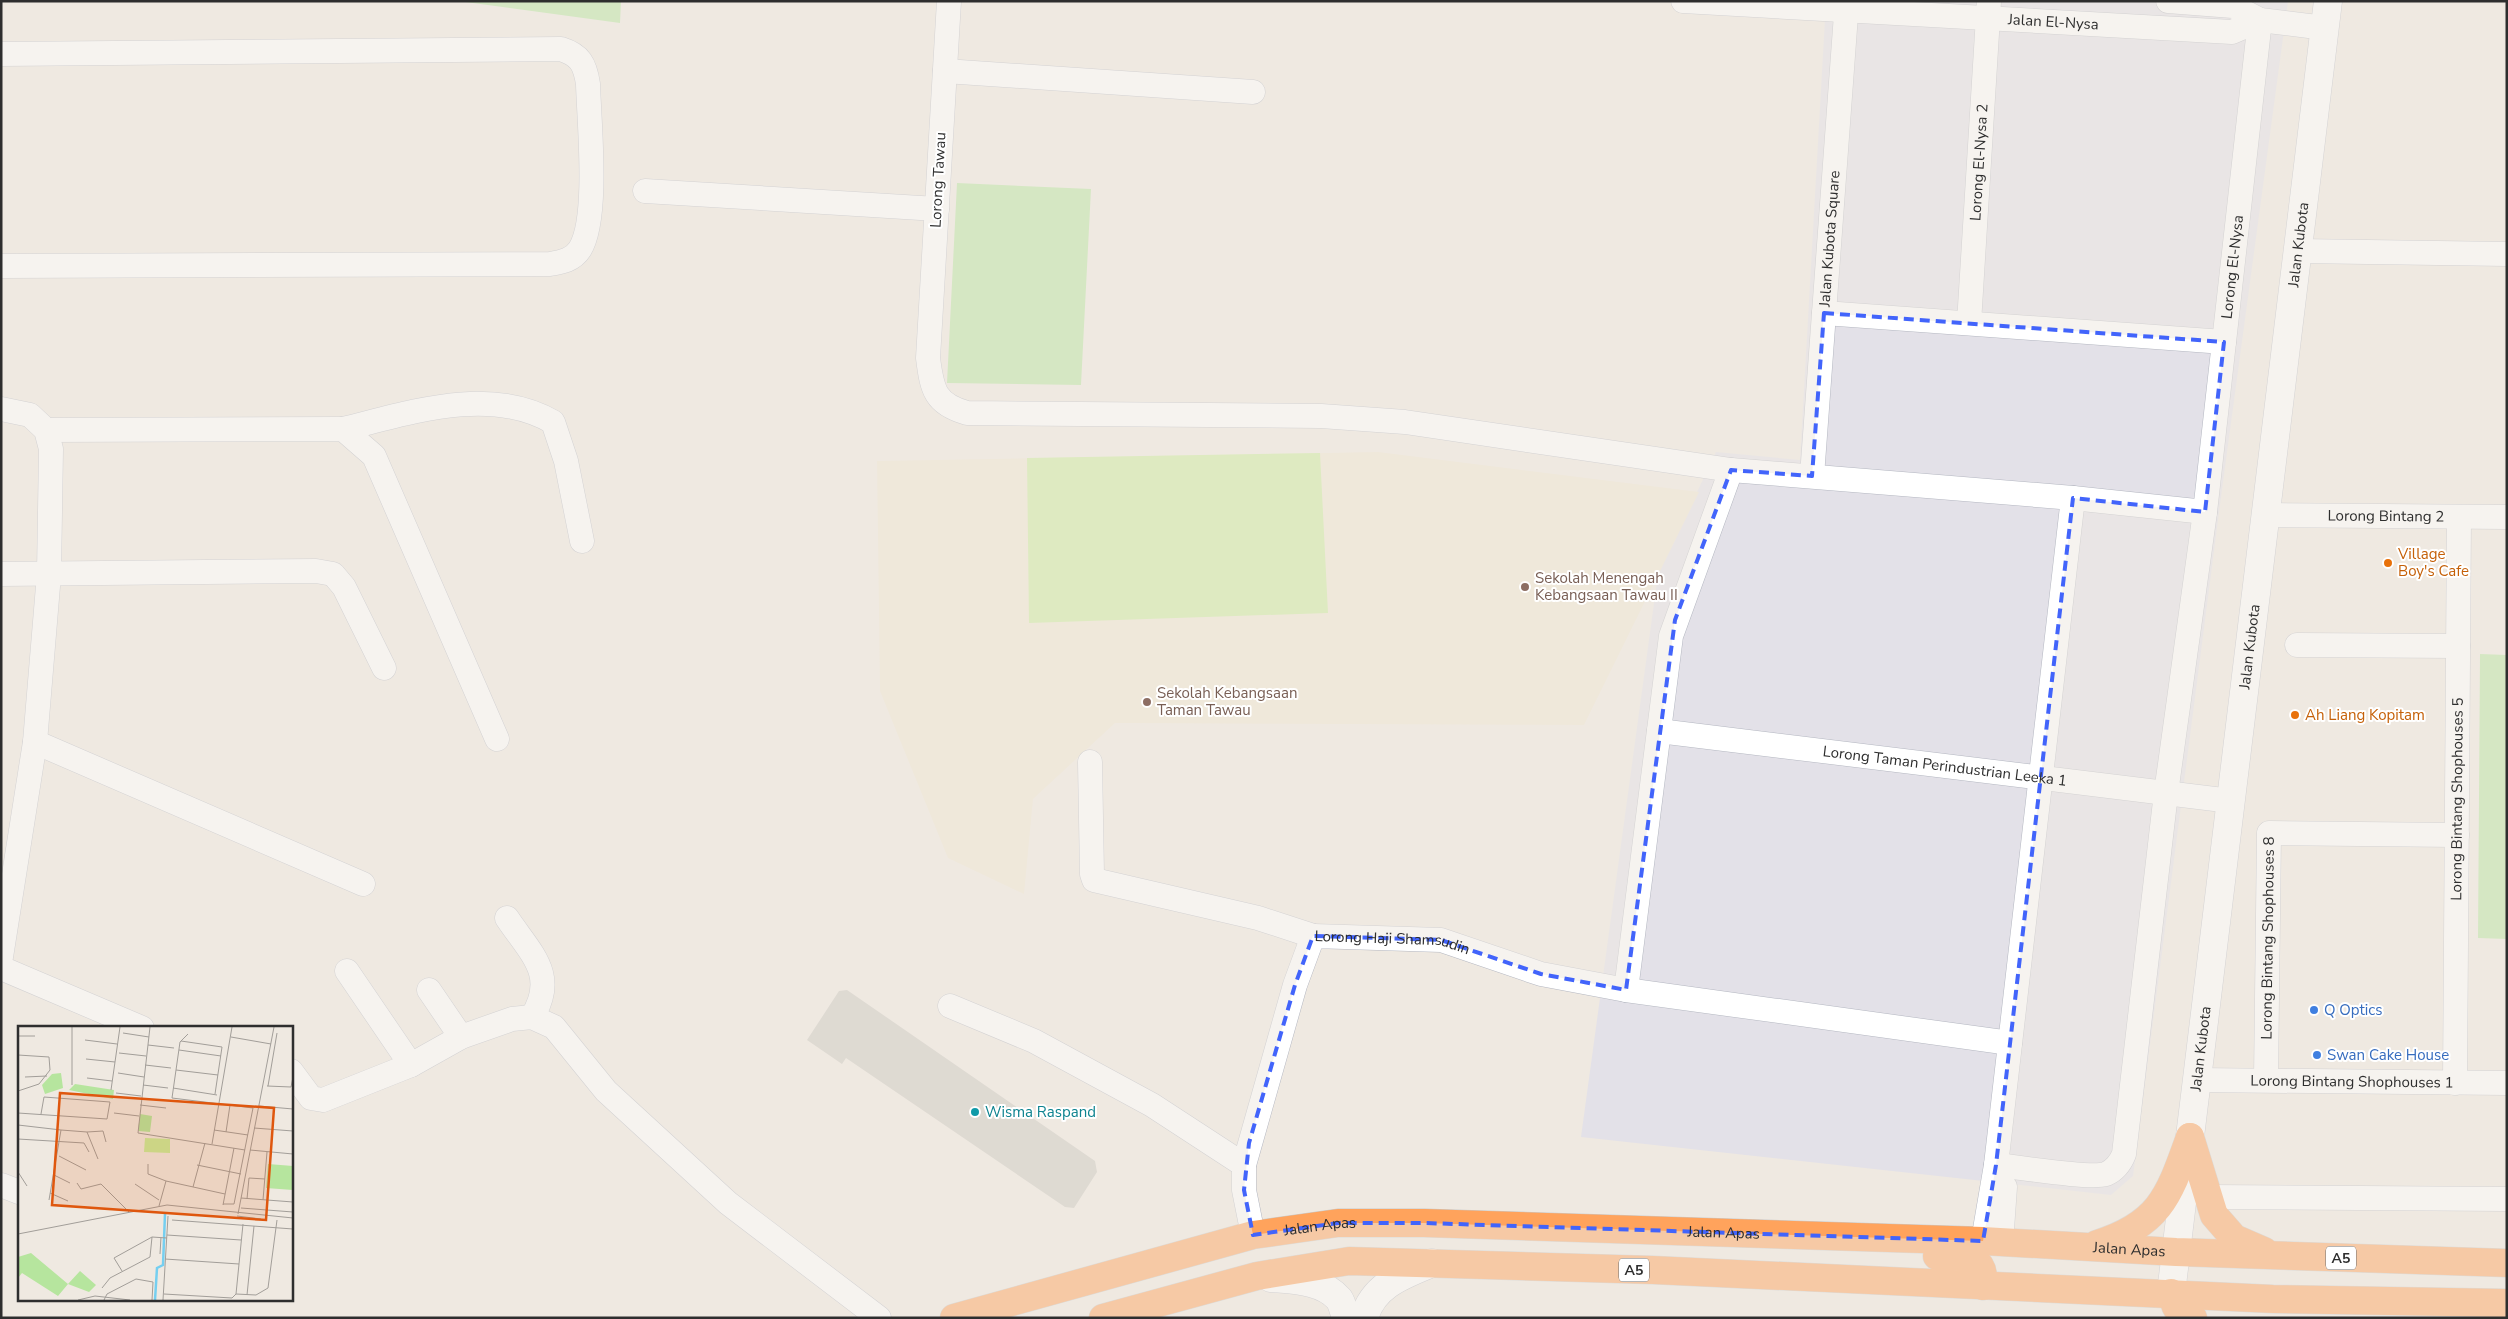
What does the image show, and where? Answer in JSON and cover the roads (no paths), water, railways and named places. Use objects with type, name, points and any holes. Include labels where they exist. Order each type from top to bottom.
[{"type":"highway","points":[[2190,1137],[2214,1215],[2234,1238],[2278,1256]]},
{"type":"highway","points":[[2082,1248],[2130,1232],[2146,1221],[2158,1209],[2174,1182],[2190,1137]]},
{"type":"highway","name":"Jalan Apas","points":[[954,1318],[1253,1235],[1338,1223],[1424,1223],[1992,1242],[2082,1248],[2278,1256],[2505,1261]]},
{"type":"highway","points":[[1790,1236],[1890,1252],[1966,1258],[1980,1264],[1983,1269],[1983,1286]]},
{"type":"highway","name":"A5","points":[[1104,1318],[1257,1276],[1349,1261],[2171,1293],[2273,1299],[2507,1303]]},
{"type":"highway","points":[[2171,1293],[2176,1307],[2192,1318]]},
{"type":"highway","points":[[2420,1318],[2437,1312],[2450,1302]]},
{"type":"street","name":"Lorong Tawau","points":[[948,1],[928,358],[932,384],[941,401],[951,408],[967,413],[1321,416],[1405,422],[1731,470],[2073,498],[2205,512]]},
{"type":"street","name":"Jalan El-Nysa","points":[[1682,1],[1846,7],[1881,11],[1989,9],[2232,32],[2260,20]]},
{"type":"street","points":[[2168,1],[2233,6],[2260,20],[2325,28]]},
{"type":"street","name":"Jalan Kubota","points":[[2171,1293],[2197,1080],[2225,800],[2266,515],[2328,1]]},
{"type":"street","name":"Jalan Kubota Square","points":[[1812,476],[1846,7]]},
{"type":"street","name":"Lorong El-Nysa 2","points":[[1969,324],[1989,9]]},
{"type":"street","name":"Lorong El-Nysa","points":[[1996,1165],[2096,1176],[2106,1174],[2120,1163],[2124,1154],[2166,793],[2205,512],[2260,20]]},
{"type":"street","points":[[1,54],[560,49],[572,52],[581,59],[586,70],[588,84],[590,191],[588,225],[579,250],[567,261],[550,264],[1,266]]},
{"type":"street","points":[[944,71],[1253,92]]},
{"type":"street","points":[[645,191],[937,209]]},
{"type":"street","points":[[2298,251],[2507,254]]},
{"type":"street","points":[[1824,313],[2224,342]]},
{"type":"street","points":[[46,430],[343,429],[422,410],[467,404],[507,406],[535,412],[553,422],[566,462],[582,541]]},
{"type":"street","points":[[1,409],[30,415],[46,430],[51,449],[49,574],[35,742],[1,957]]},
{"type":"street","points":[[343,429],[374,456],[497,739]]},
{"type":"street","points":[[1626,990],[1673,628],[1731,470]]},
{"type":"street","points":[[1992,1242],[1996,1165],[2073,498]]},
{"type":"street","name":"Lorong Bintang 2","points":[[2266,515],[2507,517]]},
{"type":"street","name":"Lorong Bintang Shophouses 5","points":[[2455,1083],[2459,517]]},
{"type":"street","points":[[1,574],[316,571],[333,574],[344,587],[384,668]]},
{"type":"street","points":[[2297,646],[2458,646]]},
{"type":"street","name":"Lorong Taman Perindustrian Leeka 1","points":[[1659,732],[2225,800]]},
{"type":"street","points":[[35,742],[362,884]]},
{"type":"street","points":[[1090,762],[1092,874],[1094,880],[1258,918],[1313,936]]},
{"type":"street","name":"Lorong Bintang Shophouses 8","points":[[2266,1080],[2270,833],[2457,835]]},
{"type":"street","points":[[507,918],[543,972],[544,989],[540,1005],[532,1018]]},
{"type":"street","name":"Lorong Haji Shamsudin","points":[[1253,1235],[1244,1190],[1244,1165],[1294,985],[1313,936],[1442,940],[1541,974],[1626,990],[2010,1043]]},
{"type":"street","points":[[1,968],[137,1026]]},
{"type":"street","points":[[347,971],[411,1065]]},
{"type":"street","points":[[429,990],[461,1037]]},
{"type":"street","points":[[950,1006],[1034,1041],[1126,1092],[1244,1165]]},
{"type":"street","points":[[292,1072],[311,1098],[323,1100],[411,1065],[461,1037],[512,1019],[532,1018],[554,1027],[606,1091],[728,1203],[880,1318]]},
{"type":"street","name":"Lorong Bintang Shophouses 1","points":[[2197,1080],[2507,1083]]},
{"type":"street","points":[[1,1185],[18,1192]]},
{"type":"street","points":[[2207,1197],[2507,1199]]},
{"type":"street","points":[[1364,1318],[1368,1304],[1379,1290],[1401,1275],[1432,1263]]},
{"type":"street","points":[[1257,1276],[1305,1281],[1324,1287],[1340,1300],[1346,1318]]},
{"type":"place","name":"Village Boy's Cafe","points":[[2388,563]]},
{"type":"place","name":"Sekolah Menengah Kebangsaan Tawau II","points":[[1525,587]]},
{"type":"place","name":"Sekolah Kebangsaan Taman Tawau","points":[[1147,702]]},
{"type":"place","name":"Ah Liang Kopitam","points":[[2295,715]]},
{"type":"place","name":"Q Optics","points":[[2314,1010]]},
{"type":"place","name":"Swan Cake House","points":[[2317,1055]]},
{"type":"place","name":"Wisma Raspand","points":[[975,1112]]}]
